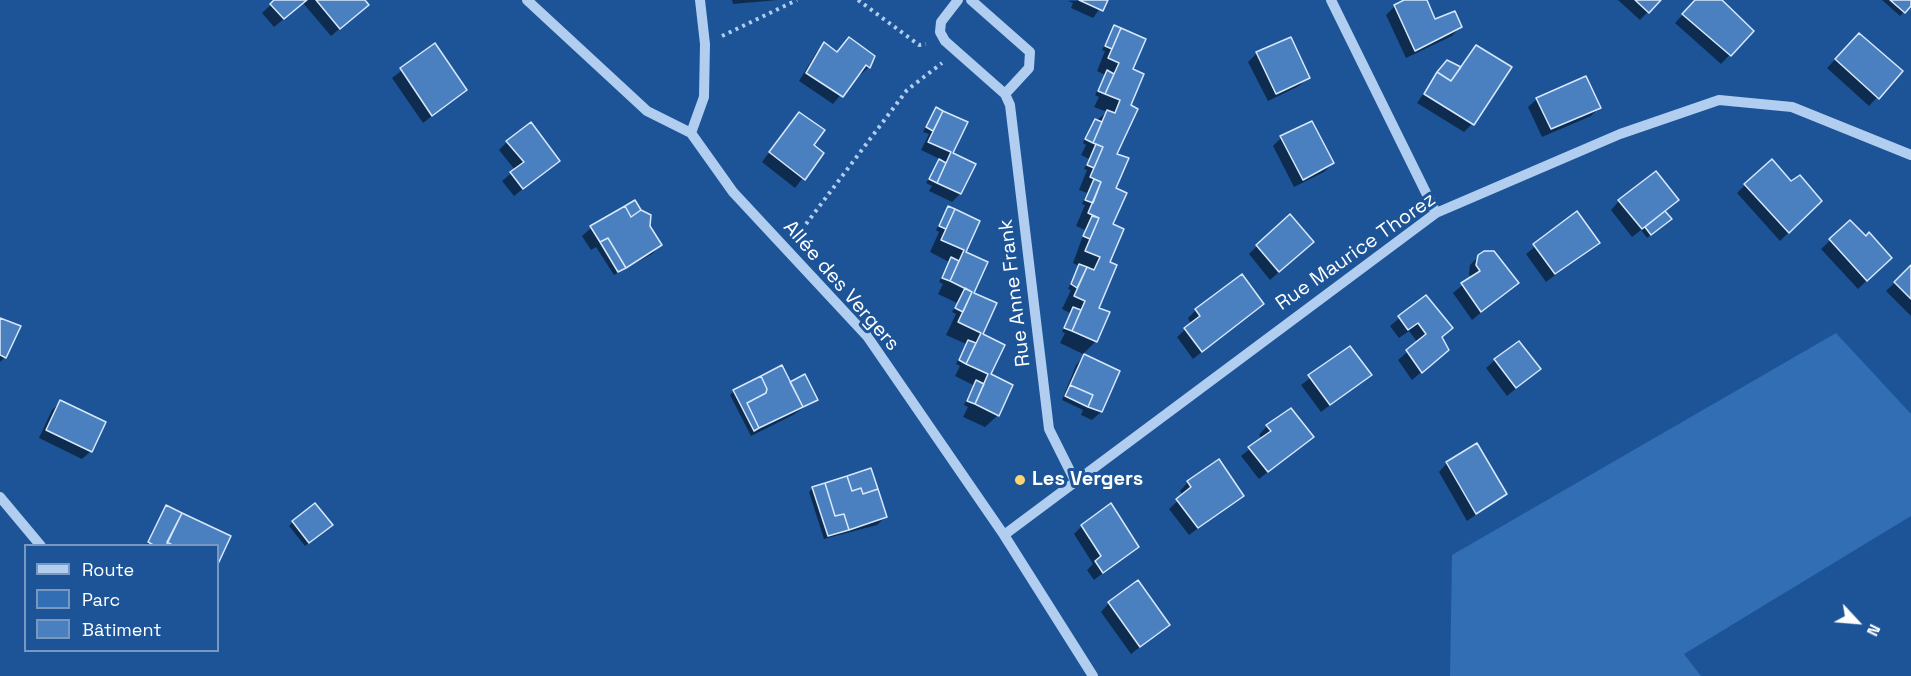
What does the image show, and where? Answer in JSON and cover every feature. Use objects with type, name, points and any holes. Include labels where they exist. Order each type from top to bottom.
[{"type":"street","name":"Allée des Vergers","points":[[527,0],[648,111],[691,133],[733,192],[867,336],[1004,535],[1093,676]]},
{"type":"street","points":[[691,133],[704,97],[705,44],[700,0]]},
{"type":"street","points":[[958,0],[941,22],[940,32],[945,41],[1005,94],[1029,68],[1030,52],[971,0]]},
{"type":"street","points":[[1331,0],[1436,213]]},
{"type":"street","name":"Rue Anne Frank","points":[[1005,94],[1010,105],[1049,429],[1076,483]]},
{"type":"street","name":"Rue Maurice Thorez","points":[[1004,535],[1436,213],[1620,134],[1719,100],[1792,107],[1911,155]]},
{"type":"street","points":[[0,497],[39,544]]},
{"type":"path","points":[[705,44],[797,0]]},
{"type":"path","points":[[858,0],[920,45],[945,41]]},
{"type":"path","points":[[787,249],[907,90],[956,51]]},
{"type":"green space","points":[[1836,333],[1911,414],[1911,516],[1684,654],[1701,676],[1450,676],[1452,555]]},
{"type":"building","points":[[274,0],[307,0],[284,19],[270,4]]},
{"type":"building","points":[[316,0],[365,0],[369,5],[340,29]]},
{"type":"building","points":[[1079,0],[1108,0],[1103,11]]},
{"type":"building","points":[[1404,0],[1427,0],[1435,19],[1455,11],[1462,27],[1415,51],[1394,5]]},
{"type":"building","points":[[1635,0],[1661,0],[1649,13]]},
{"type":"building","points":[[1695,0],[1722,0],[1754,31],[1731,56],[1682,14]]},
{"type":"building","points":[[1890,0],[1911,0],[1911,6],[1905,13]]},
{"type":"building","points":[[1114,25],[1121,28],[1112,49],[1105,46]]},
{"type":"building","points":[[1121,28],[1146,39],[1133,69],[1144,74],[1131,105],[1138,109],[1117,154],[1129,158],[1116,188],[1127,193],[1113,224],[1124,229],[1110,262],[1117,265],[1099,308],[1110,312],[1097,342],[1072,331],[1085,301],[1074,296],[1087,267],[1094,270],[1100,257],[1085,251],[1099,218],[1088,213],[1101,182],[1090,177],[1103,147],[1093,143],[1107,110],[1115,113],[1120,100],[1105,94],[1119,63],[1108,58]]},
{"type":"building","points":[[1859,33],[1903,71],[1879,99],[1835,59]]},
{"type":"building","points":[[849,37],[875,56],[870,68],[866,65],[843,97],[806,73],[824,42],[837,52]]},
{"type":"building","points":[[1291,37],[1310,78],[1276,94],[1256,52]]},
{"type":"building","points":[[435,43],[467,90],[432,116],[400,68]]},
{"type":"building","points":[[1476,45],[1512,67],[1474,125],[1424,94],[1437,72],[1451,81]]},
{"type":"building","points":[[1447,60],[1461,67],[1451,81],[1437,72]]},
{"type":"building","points":[[1107,70],[1114,74],[1105,94],[1098,91]]},
{"type":"building","points":[[1586,76],[1601,108],[1551,129],[1536,98]]},
{"type":"building","points":[[936,107],[943,111],[933,131],[926,127]]},
{"type":"building","points":[[943,111],[968,122],[953,153],[976,164],[961,194],[937,183],[951,152],[928,142]]},
{"type":"building","points":[[799,112],[825,130],[814,145],[824,153],[805,180],[769,152]]},
{"type":"building","points":[[1095,119],[1102,122],[1093,143],[1085,139]]},
{"type":"building","points":[[1312,121],[1334,163],[1303,180],[1280,136]]},
{"type":"building","points":[[531,122],[560,161],[523,189],[510,172],[524,162],[506,141]]},
{"type":"building","points":[[1096,144],[1103,147],[1094,168],[1087,165]]},
{"type":"building","points":[[939,159],[946,163],[937,183],[929,179]]},
{"type":"building","points":[[1772,159],[1791,181],[1800,175],[1822,201],[1789,233],[1744,184]]},
{"type":"building","points":[[1656,171],[1679,200],[1642,229],[1618,200]]},
{"type":"building","points":[[1094,179],[1101,182],[1093,203],[1085,200]]},
{"type":"building","points":[[635,200],[641,210],[631,217],[625,206]]},
{"type":"building","points":[[625,206],[631,217],[641,210],[651,215],[650,226],[662,245],[626,268],[608,238],[600,242],[590,226]]},
{"type":"building","points":[[948,206],[955,209],[946,229],[939,226]]},
{"type":"building","points":[[955,209],[980,221],[966,252],[988,262],[974,293],[997,303],[983,334],[1005,345],[991,374],[1013,385],[999,416],[975,404],[988,374],[966,364],[981,333],[958,322],[972,292],[950,281],[964,250],[941,240]]},
{"type":"building","points":[[1577,211],[1600,243],[1555,274],[1533,244]]},
{"type":"building","points":[[1665,211],[1672,219],[1651,235],[1645,227]]},
{"type":"building","points":[[1290,214],[1314,242],[1279,272],[1256,245]]},
{"type":"building","points":[[1092,216],[1099,218],[1090,239],[1083,236]]},
{"type":"building","points":[[1850,220],[1866,236],[1869,232],[1892,258],[1867,281],[1829,239]]},
{"type":"building","points":[[608,238],[626,268],[618,272],[600,242]]},
{"type":"building","points":[[1484,251],[1494,251],[1519,283],[1481,312],[1461,283],[1480,271],[1476,265],[1478,255]]},
{"type":"building","points":[[951,257],[959,261],[950,281],[942,278]]},
{"type":"building","points":[[1079,264],[1087,267],[1077,288],[1071,284]]},
{"type":"building","points":[[1911,265],[1911,299],[1894,282]]},
{"type":"building","points":[[1242,274],[1264,304],[1202,352],[1184,328],[1200,316],[1195,309]]},
{"type":"building","points":[[965,288],[972,292],[963,312],[955,308]]},
{"type":"building","points":[[1426,295],[1453,328],[1442,337],[1449,350],[1422,373],[1406,350],[1426,334],[1418,323],[1408,330],[1398,316]]},
{"type":"building","points":[[1073,307],[1081,310],[1072,331],[1064,328]]},
{"type":"building","points":[[0,318],[21,326],[6,358],[0,355]]},
{"type":"building","points":[[968,340],[976,343],[966,364],[959,360]]},
{"type":"building","points":[[1519,341],[1541,369],[1516,388],[1494,359]]},
{"type":"building","points":[[1350,346],[1372,375],[1330,405],[1308,375]]},
{"type":"building","points":[[1084,354],[1120,371],[1102,412],[1088,407],[1093,395],[1070,385]]},
{"type":"building","points":[[782,365],[803,407],[759,428],[747,403],[766,393],[767,389],[761,376]]},
{"type":"building","points":[[805,374],[818,400],[803,407],[790,382]]},
{"type":"building","points":[[761,376],[767,389],[766,393],[747,403],[759,428],[754,431],[733,390]]},
{"type":"building","points":[[976,380],[984,384],[975,404],[967,401]]},
{"type":"building","points":[[1070,385],[1093,395],[1088,407],[1065,396]]},
{"type":"building","points":[[60,400],[106,422],[92,452],[46,430]]},
{"type":"building","points":[[1291,408],[1314,437],[1268,472],[1248,447],[1271,431],[1266,425]]},
{"type":"building","points":[[1477,443],[1507,494],[1476,514],[1446,462]]},
{"type":"building","points":[[1219,459],[1244,496],[1198,528],[1176,499],[1191,487],[1187,481]]},
{"type":"building","points":[[871,468],[878,489],[863,494],[861,488],[852,491],[847,476]]},
{"type":"building","points":[[847,476],[852,491],[861,488],[863,494],[878,489],[887,517],[849,530],[844,514],[835,516],[825,483]]},
{"type":"building","points":[[825,483],[835,516],[844,514],[849,530],[828,536],[812,487]]},
{"type":"building","points":[[315,503],[333,525],[309,543],[292,521]]},
{"type":"building","points":[[1111,503],[1139,547],[1103,573],[1095,561],[1101,556],[1081,525]]},
{"type":"building","points":[[166,505],[182,513],[167,544],[148,542]]},
{"type":"building","points":[[182,513],[231,536],[219,562],[219,544],[170,544],[167,542]]},
{"type":"building","points":[[1138,580],[1170,625],[1140,647],[1108,602]]},
{"type":"place","name":"Les Vergers","points":[[1020,480]]}]
